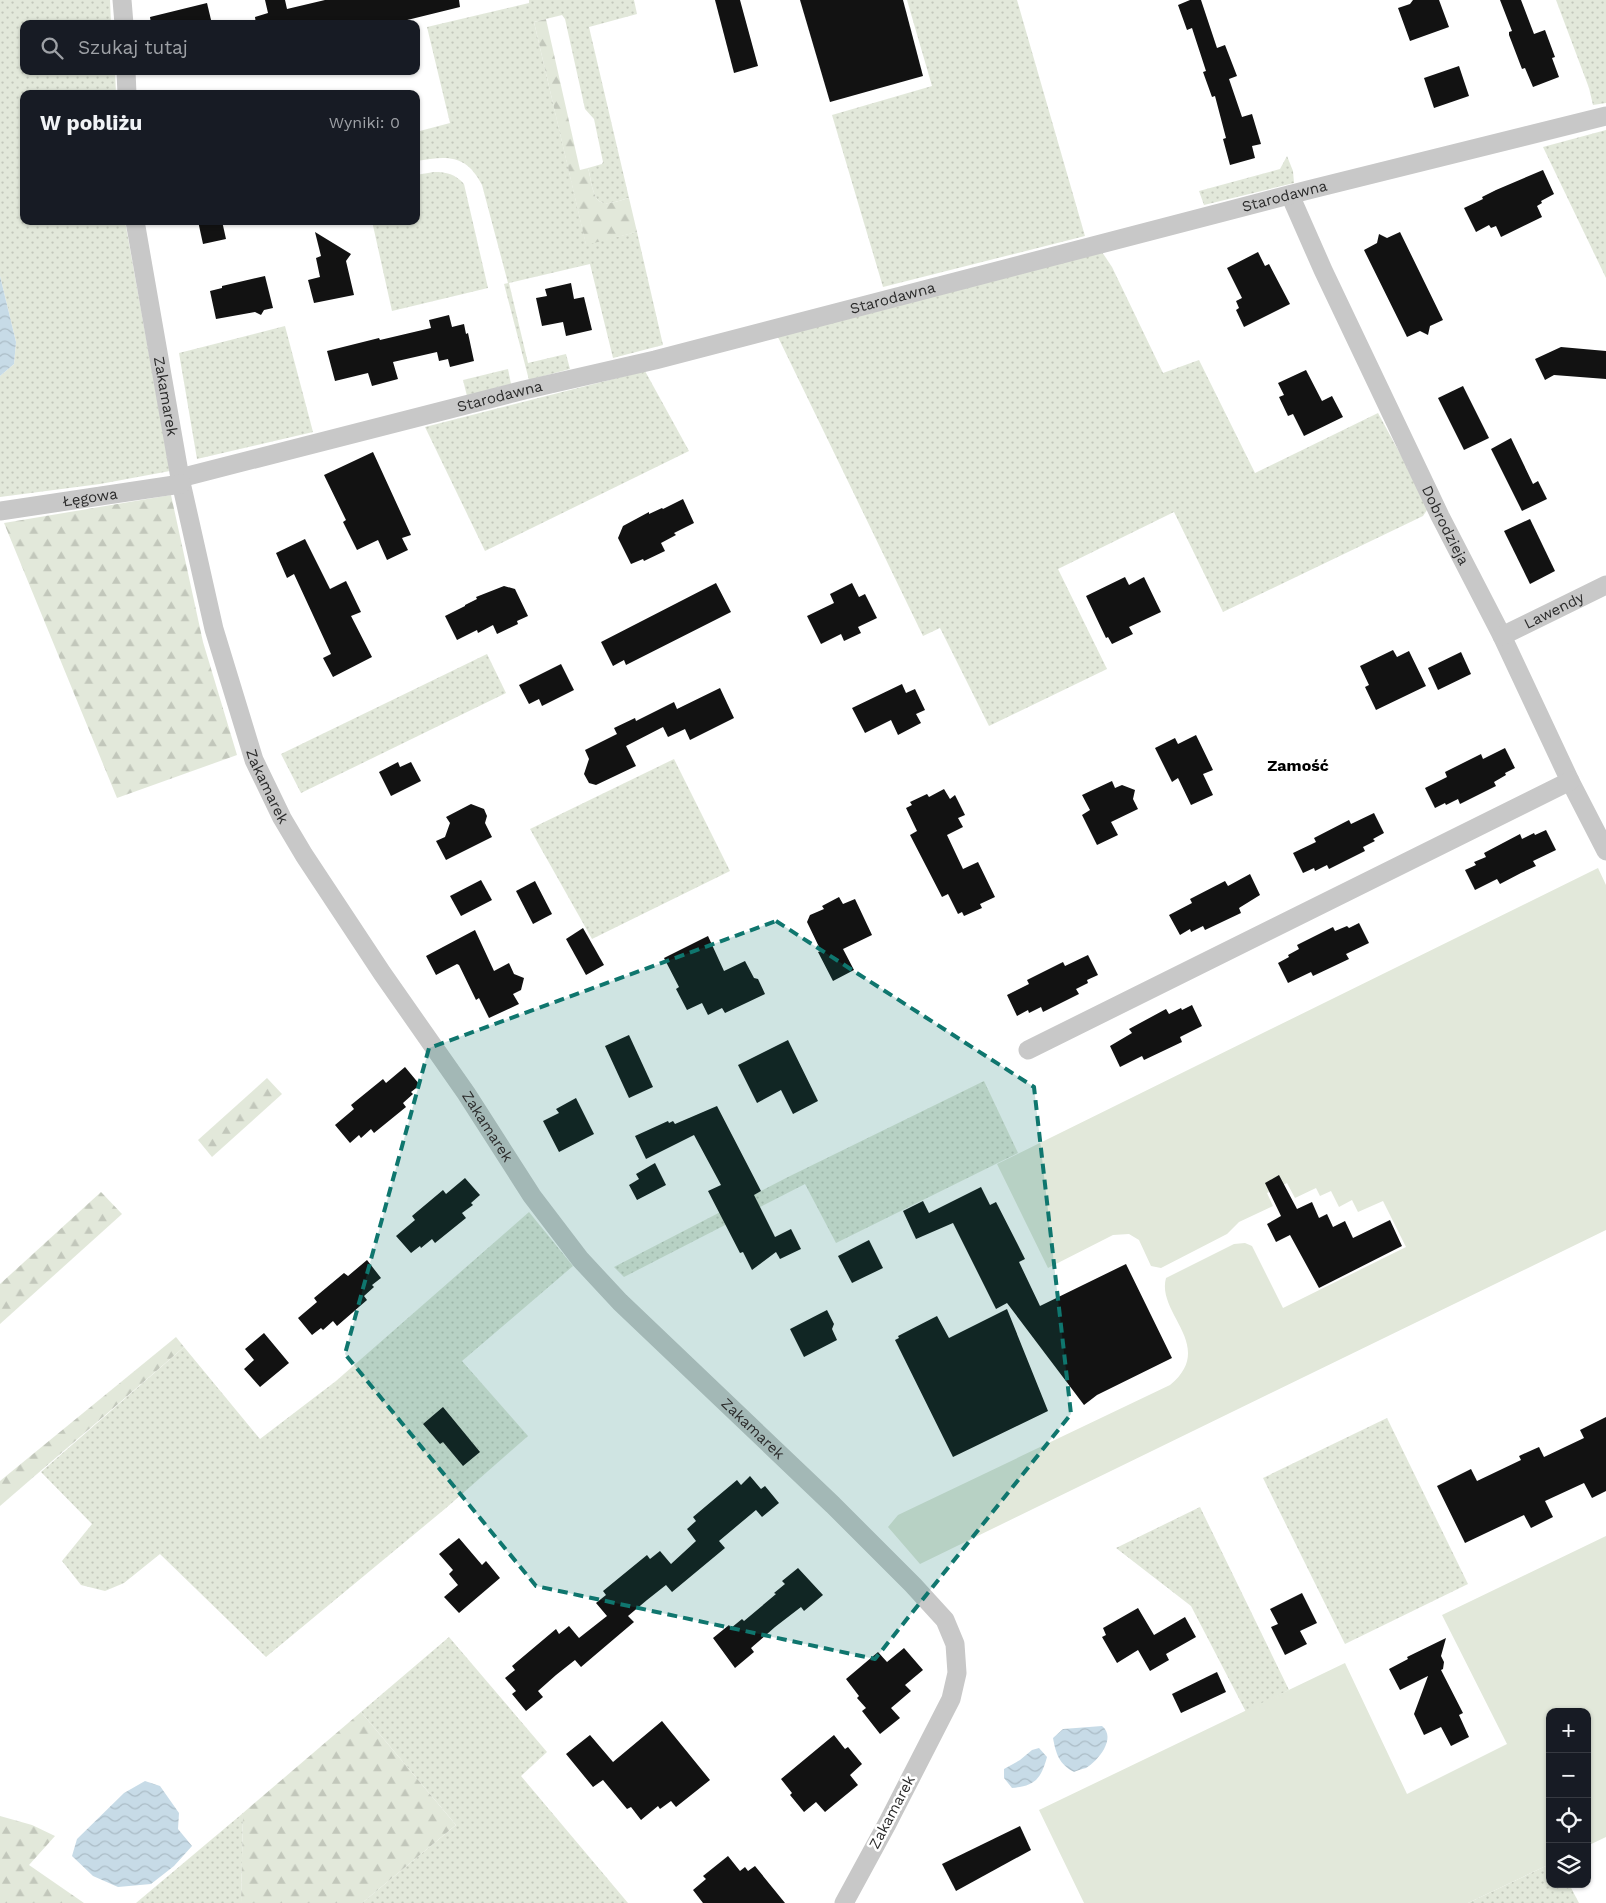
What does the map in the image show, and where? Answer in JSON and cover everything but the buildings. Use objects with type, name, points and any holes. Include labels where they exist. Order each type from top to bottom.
[{"type":"street","points":[[122,0],[124,20]]},
{"type":"street","points":[[126,75],[127,90]]},
{"type":"street","name":"Starodawna","points":[[180,481],[524,390],[655,360],[1290,195],[1606,116]]},
{"type":"street","name":"Dobrodzieja","points":[[1290,195],[1323,270],[1440,516],[1502,636],[1570,781],[1606,852]]},
{"type":"street","name":"Zakamarek","points":[[136,225],[180,481],[214,629],[254,760],[282,818],[304,855],[382,973],[466,1092],[532,1196],[580,1259],[620,1302],[833,1505],[945,1620],[955,1644],[956,1672],[951,1698],[887,1824],[844,1903]]},
{"type":"street","name":"Łęgowa","points":[[0,511],[180,481]]},
{"type":"street","name":"Lawendy","points":[[1502,636],[1606,585]]},
{"type":"street","points":[[1028,1050],[1570,781]]},
{"type":"highlighted area","points":[[776,921],[1034,1087],[1071,1414],[875,1659],[536,1586],[345,1354],[429,1048]]},
{"type":"green space","points":[[0,0],[110,0],[111,20],[20,20],[20,75],[115,75],[116,90],[20,90],[20,225],[126,225],[170,471],[100,484],[0,497],[0,376],[14,364],[16,342],[0,276]]},
{"type":"green space","points":[[529,0],[634,0],[637,14],[589,27],[629,198],[613,202],[600,202],[594,194],[588,168],[603,162],[594,119],[585,109],[565,19],[562,15],[534,22],[586,244],[637,232],[663,345],[613,358],[590,264],[509,283],[528,363],[566,354],[570,369],[529,380],[504,284],[508,283],[482,185],[476,175],[462,162],[446,158],[420,160],[420,131],[450,123],[427,27],[529,3]]},
{"type":"green space","points":[[907,0],[1017,0],[1085,236],[883,287],[832,115],[932,86]]},
{"type":"green space","points":[[1556,0],[1606,0],[1606,103],[1593,105],[1589,88]]},
{"type":"green space","points":[[546,19],[580,170],[588,168],[594,194],[600,202],[610,203],[629,198],[637,232],[586,245],[534,22]]},
{"type":"green space","points":[[1606,130],[1606,278],[1543,147]]},
{"type":"green space","points":[[1287,156],[1293,171],[1294,183],[1204,205],[1199,191],[1280,169]]},
{"type":"green space","points":[[443,172],[457,178],[464,184],[488,288],[392,311],[373,225],[420,225],[420,174]]},
{"type":"green space","points":[[1102,252],[1112,267],[1163,373],[1199,360],[1255,473],[1378,413],[1429,507],[1423,516],[1223,612],[1174,512],[1058,569],[1107,669],[989,726],[940,628],[923,636],[777,335]]},
{"type":"green space","points":[[285,326],[313,432],[197,459],[179,353]]},
{"type":"green space","points":[[508,369],[511,384],[467,396],[463,380]]},
{"type":"green space","points":[[645,371],[689,451],[485,551],[425,427]]},
{"type":"green space","points":[[171,495],[203,642],[237,755],[117,798],[4,523]]},
{"type":"green space","points":[[487,654],[506,693],[301,793],[281,754]]},
{"type":"green space","points":[[674,759],[730,871],[592,939],[530,829]]},
{"type":"green space","points":[[1598,868],[1606,885],[1606,1230],[920,1564],[888,1527],[898,1515],[1170,1385],[1183,1371],[1188,1357],[1187,1343],[1169,1304],[1165,1291],[1166,1278],[1234,1244],[1245,1243],[1252,1246],[1283,1308],[1406,1247],[1383,1201],[1358,1212],[1352,1200],[1339,1207],[1331,1191],[1320,1196],[1316,1188],[1295,1198],[1287,1183],[1267,1193],[1273,1206],[1239,1222],[1227,1234],[1161,1268],[1151,1266],[1139,1240],[1129,1234],[1113,1235],[1048,1268],[997,1164]]},
{"type":"green space","points":[[267,1078],[282,1094],[212,1157],[198,1140]]},
{"type":"green space","points":[[984,1081],[1018,1153],[836,1243],[805,1184],[624,1277],[614,1267],[786,1178]]},
{"type":"green space","points":[[101,1192],[122,1214],[0,1324],[0,1284]]},
{"type":"green space","points":[[529,1212],[573,1266],[462,1361],[528,1436],[446,1508],[266,1657],[160,1554],[124,1583],[105,1591],[81,1585],[62,1561],[92,1524],[41,1472],[184,1347],[260,1439],[336,1381]]},
{"type":"green space","points":[[176,1337],[184,1347],[0,1506],[0,1481]]},
{"type":"green space","points":[[1387,1418],[1468,1584],[1345,1644],[1263,1478]]},
{"type":"green space","points":[[1200,1507],[1289,1690],[1246,1712],[1191,1606],[1116,1548]]},
{"type":"green space","points":[[1606,1536],[1606,1837],[1591,1844],[1591,1708],[1546,1708],[1546,1866],[1468,1903],[1084,1903],[1039,1810],[1345,1663],[1407,1794],[1507,1744],[1442,1615]]},
{"type":"green space","points":[[449,1637],[547,1752],[521,1776],[628,1903],[362,1903],[456,1825],[361,1712]]},
{"type":"green space","points":[[361,1712],[456,1825],[362,1903],[241,1903],[243,1813]]},
{"type":"green space","points":[[243,1813],[241,1903],[136,1903]]},
{"type":"green space","points":[[0,1816],[32,1825],[55,1836],[29,1865],[84,1903],[0,1903]]},
{"type":"green space","points":[[1546,1866],[1546,1888],[1571,1888],[1579,1903],[1468,1903]]},
{"type":"water","points":[[0,276],[16,342],[14,364],[0,376]]},
{"type":"water","points":[[1102,1726],[1108,1737],[1107,1743],[1096,1760],[1086,1768],[1074,1772],[1065,1766],[1057,1754],[1053,1738],[1063,1729]]},
{"type":"water","points":[[1039,1748],[1047,1757],[1039,1776],[1032,1783],[1012,1788],[1004,1778],[1004,1769],[1020,1760],[1032,1750]]},
{"type":"water","points":[[145,1781],[160,1786],[179,1813],[178,1829],[192,1846],[174,1866],[151,1884],[118,1887],[93,1876],[72,1856],[77,1839],[124,1793]]},
{"type":"district","name":"Zamość","points":[[1298,765]]}]
